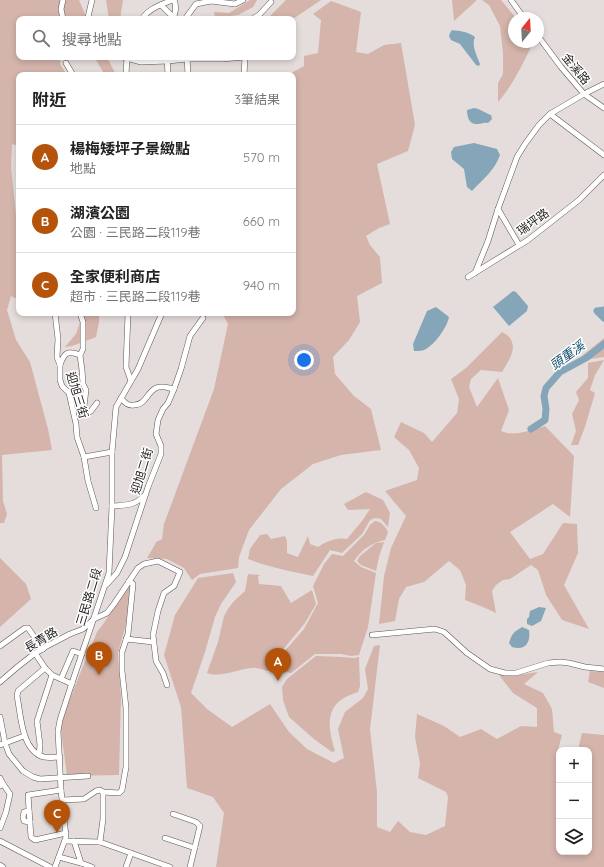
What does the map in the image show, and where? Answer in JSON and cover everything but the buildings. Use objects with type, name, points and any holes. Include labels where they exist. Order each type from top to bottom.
[{"type":"street","points":[[62,16],[61,9],[63,0]]},
{"type":"street","points":[[88,16],[92,0]]},
{"type":"street","points":[[144,16],[148,11],[155,7],[173,0],[175,9],[174,16],[171,15],[163,4]]},
{"type":"street","points":[[187,16],[196,4],[211,1],[235,4],[243,0]]},
{"type":"street","points":[[511,0],[520,12]]},
{"type":"street","points":[[257,16],[271,2]]},
{"type":"street","name":"金溪路","points":[[544,44],[584,94],[604,108]]},
{"type":"street","points":[[126,60],[126,72]]},
{"type":"street","points":[[135,60],[141,62],[159,60]]},
{"type":"street","points":[[168,60],[168,72]]},
{"type":"street","points":[[187,60],[188,72]]},
{"type":"street","points":[[244,72],[245,60]]},
{"type":"street","points":[[66,63],[71,72]]},
{"type":"street","points":[[475,273],[488,241],[517,157],[521,150],[539,125],[550,114],[604,84]]},
{"type":"street","points":[[550,114],[604,155]]},
{"type":"street","name":"瑞坪路","points":[[468,277],[528,240],[578,200],[604,175]]},
{"type":"street","points":[[498,209],[520,245]]},
{"type":"street","name":"迎旭三街","points":[[55,316],[58,339],[57,357],[60,365],[60,380],[62,386],[68,393],[88,481],[96,508]]},
{"type":"street","points":[[81,316],[83,322],[83,349],[80,355],[83,384],[86,390],[84,406],[87,413],[91,411],[97,403]]},
{"type":"street","points":[[128,316],[126,367],[131,381]]},
{"type":"street","name":"三民路二段","points":[[55,867],[66,838],[58,731],[60,720],[106,586],[109,573],[112,506],[112,452],[116,407],[138,369],[161,316]]},
{"type":"street","name":"迎旭二街","points":[[106,586],[117,573],[126,557],[146,494],[161,454],[161,446],[156,434],[158,420],[174,389],[190,336],[203,318]]},
{"type":"street","points":[[60,365],[62,357],[66,353],[73,352],[80,355]]},
{"type":"street","points":[[121,398],[127,405],[138,405],[143,402],[153,389],[161,386],[174,389]]},
{"type":"street","points":[[84,458],[112,452]]},
{"type":"street","points":[[112,506],[130,505],[138,502],[146,494]]},
{"type":"street","name":"長青路","points":[[0,682],[35,653],[70,634],[83,629],[94,618],[107,613],[138,568],[144,564],[158,561],[180,572],[174,586],[164,593],[154,624],[152,635],[153,642]]},
{"type":"street","points":[[62,800],[84,799],[96,790],[119,793],[122,790],[126,766],[126,708],[122,671],[122,652],[128,634],[132,584],[129,581]]},
{"type":"street","points":[[0,646],[25,628],[28,628],[43,649]]},
{"type":"street","points":[[372,635],[435,629],[439,630],[444,632],[467,653],[490,669],[505,673],[516,673],[548,663],[560,662],[604,669]]},
{"type":"street","points":[[126,639],[153,642],[156,661],[167,684]]},
{"type":"street","points":[[61,679],[73,651],[82,654]]},
{"type":"street","points":[[35,653],[45,668],[52,675],[72,684]]},
{"type":"street","points":[[45,668],[18,691],[17,696],[24,736],[31,747],[39,755],[45,757],[60,757]]},
{"type":"street","points":[[39,755],[40,745],[37,721],[52,675]]},
{"type":"street","points":[[0,717],[3,744],[23,771],[40,779],[88,776]]},
{"type":"street","points":[[3,744],[24,736]]},
{"type":"street","points":[[0,778],[2,785],[10,794],[6,812],[0,828]]},
{"type":"street","points":[[62,790],[28,795],[29,811],[24,812],[23,817],[24,821],[29,819],[30,838],[35,840],[66,833]]},
{"type":"street","points":[[100,842],[103,819],[103,792]]},
{"type":"street","points":[[173,814],[196,822],[200,826],[190,867]]},
{"type":"street","points":[[165,838],[195,848]]},
{"type":"street","points":[[0,840],[50,867]]},
{"type":"street","points":[[65,841],[100,842],[170,867]]},
{"type":"street","points":[[74,841],[82,863]]},
{"type":"street","points":[[126,867],[131,853]]},
{"type":"street","points":[[59,857],[92,867]]},
{"type":"shaded area","points":[[0,0],[79,0],[86,16],[16,16],[16,60],[61,60],[60,64],[65,72],[16,72],[16,145],[12,144],[11,167],[16,215],[16,298],[11,296],[7,310],[16,340],[30,362],[48,429],[52,450],[2,455],[3,501],[7,514],[4,523],[0,523]]},
{"type":"shaded area","points":[[106,0],[123,0],[120,16],[109,16]]},
{"type":"shaded area","points":[[250,0],[257,0],[253,7],[238,15],[215,16],[214,12],[229,13]]},
{"type":"shaded area","points":[[286,0],[321,0],[296,17],[270,16]]},
{"type":"shaded area","points":[[452,0],[477,0],[454,21]]},
{"type":"shaded area","points":[[482,0],[501,0],[511,12],[508,12],[508,48],[530,48],[512,83],[498,102],[498,83],[503,74],[503,52],[500,26],[489,5]]},
{"type":"shaded area","points":[[331,1],[361,12],[356,52],[368,54],[384,45],[401,43],[415,125],[408,151],[377,164],[390,224],[379,228],[366,236],[370,245],[380,257],[382,283],[357,296],[360,322],[349,340],[333,357],[335,374],[354,396],[371,409],[381,450],[341,455],[313,464],[281,489],[249,530],[239,557],[238,568],[200,574],[192,580],[184,568],[167,559],[147,558],[156,542],[162,539],[164,524],[214,389],[228,324],[224,316],[296,316],[296,72],[293,72],[304,66],[304,56],[318,53],[321,20],[313,14]]},
{"type":"shaded area","points":[[96,60],[108,60],[114,72],[103,72]]},
{"type":"shaded area","points":[[82,316],[99,316],[96,337],[65,347],[76,334]]},
{"type":"shaded area","points":[[502,332],[507,335],[513,344],[509,361],[502,372],[481,370],[471,379],[469,387],[477,407],[498,378],[509,410],[501,431],[506,433],[517,433],[545,426],[574,456],[570,517],[553,504],[510,532],[530,559],[543,554],[563,523],[577,524],[578,553],[564,585],[589,629],[562,620],[546,595],[538,570],[531,565],[510,579],[503,580],[496,585],[492,591],[496,613],[465,600],[466,585],[460,570],[449,561],[424,582],[406,587],[399,599],[395,621],[379,624],[384,576],[391,548],[406,516],[385,491],[417,480],[419,468],[409,450],[394,437],[401,422],[424,433],[432,442],[457,413],[459,399],[451,379],[466,368]]},
{"type":"shaded area","points":[[604,338],[604,357],[591,359],[582,356]]},
{"type":"shaded area","points":[[604,360],[595,375],[590,390],[595,393],[585,427],[578,445],[571,445],[576,431],[572,414],[579,400],[576,392],[588,378],[588,363]]},
{"type":"shaded area","points":[[366,492],[383,500],[390,513],[388,527],[381,519],[375,518],[370,520],[362,534],[342,553],[330,550],[313,576],[272,567],[248,559],[250,549],[260,535],[267,534],[271,539],[285,536],[287,541],[287,553],[298,557],[308,536],[310,544],[318,547],[332,540],[347,539],[370,509],[348,510],[344,504]]},
{"type":"shaded area","points":[[375,521],[381,523],[387,530],[388,532],[385,540],[368,547],[360,553],[354,561],[361,567],[376,573],[368,627],[359,655],[315,654],[291,673],[281,671],[270,672],[278,665],[283,653],[304,629],[318,603],[313,586],[324,564],[332,554],[343,556],[364,535],[370,525]]},
{"type":"shaded area","points":[[384,542],[376,571],[361,565],[357,561],[360,556],[376,543]]},
{"type":"shaded area","points":[[0,558],[26,584],[31,599],[0,627]]},
{"type":"shaded area","points":[[233,573],[236,582],[221,604],[215,617],[191,693],[207,709],[232,727],[270,704],[289,732],[307,749],[334,763],[344,758],[338,729],[345,712],[363,698],[368,689],[365,669],[374,646],[380,645],[370,729],[377,792],[377,827],[390,832],[398,821],[410,832],[426,835],[445,826],[448,797],[446,792],[418,778],[420,763],[415,737],[417,714],[444,726],[460,737],[481,729],[497,739],[521,726],[537,727],[537,708],[513,693],[499,675],[518,675],[538,672],[524,684],[543,693],[552,709],[554,732],[562,735],[559,747],[556,747],[556,855],[592,855],[592,747],[579,747],[582,733],[604,735],[604,867],[216,867],[224,813],[213,797],[187,788],[181,707],[164,655],[175,615],[198,578]]},
{"type":"shaded area","points":[[248,574],[260,575],[258,577],[259,584],[281,586],[291,603],[312,590],[316,604],[305,623],[281,652],[277,664],[268,671],[254,668],[224,674],[207,673],[218,642],[224,616],[234,601],[245,591]]},
{"type":"shaded area","points":[[131,584],[126,624],[118,653],[121,697],[119,775],[67,776],[60,723],[97,632]]},
{"type":"shaded area","points":[[316,656],[359,657],[360,686],[358,692],[341,700],[332,711],[330,717],[331,738],[335,751],[332,752],[314,739],[289,717],[283,700],[282,687],[287,679]]},
{"type":"shaded area","points":[[590,671],[604,672],[604,688],[588,682]]},
{"type":"water","points":[[452,30],[461,31],[475,37],[474,47],[480,64],[479,66],[476,65],[460,44],[451,40],[449,36]]},
{"type":"water","points":[[474,108],[491,115],[492,119],[488,123],[472,123],[468,118],[467,110]]},
{"type":"water","points":[[474,143],[497,149],[500,155],[492,170],[472,191],[467,187],[464,169],[452,159],[451,152],[454,147]]},
{"type":"water","points":[[513,291],[516,292],[528,306],[527,311],[509,326],[493,307]]},
{"type":"water","points":[[436,307],[449,317],[446,325],[437,339],[430,346],[423,350],[414,351],[413,344],[427,311]]},
{"type":"water","points":[[539,607],[546,608],[541,621],[532,626],[527,624],[530,611]]},
{"type":"water","points":[[522,627],[529,630],[528,642],[524,647],[512,647],[509,643],[512,635]]},
{"type":"waterway","name":"頭重溪","points":[[604,310],[597,311],[604,318]]},
{"type":"waterway","name":"頭重溪","points":[[531,429],[545,420],[546,409],[544,396],[546,388],[560,372],[586,358],[604,344]]},
{"type":"place","name":"湖濱公園","points":[[99,675]]},
{"type":"place","name":"楊梅矮坪子景緻點","points":[[278,681]]},
{"type":"place","name":"全家便利商店","points":[[57,833]]}]
